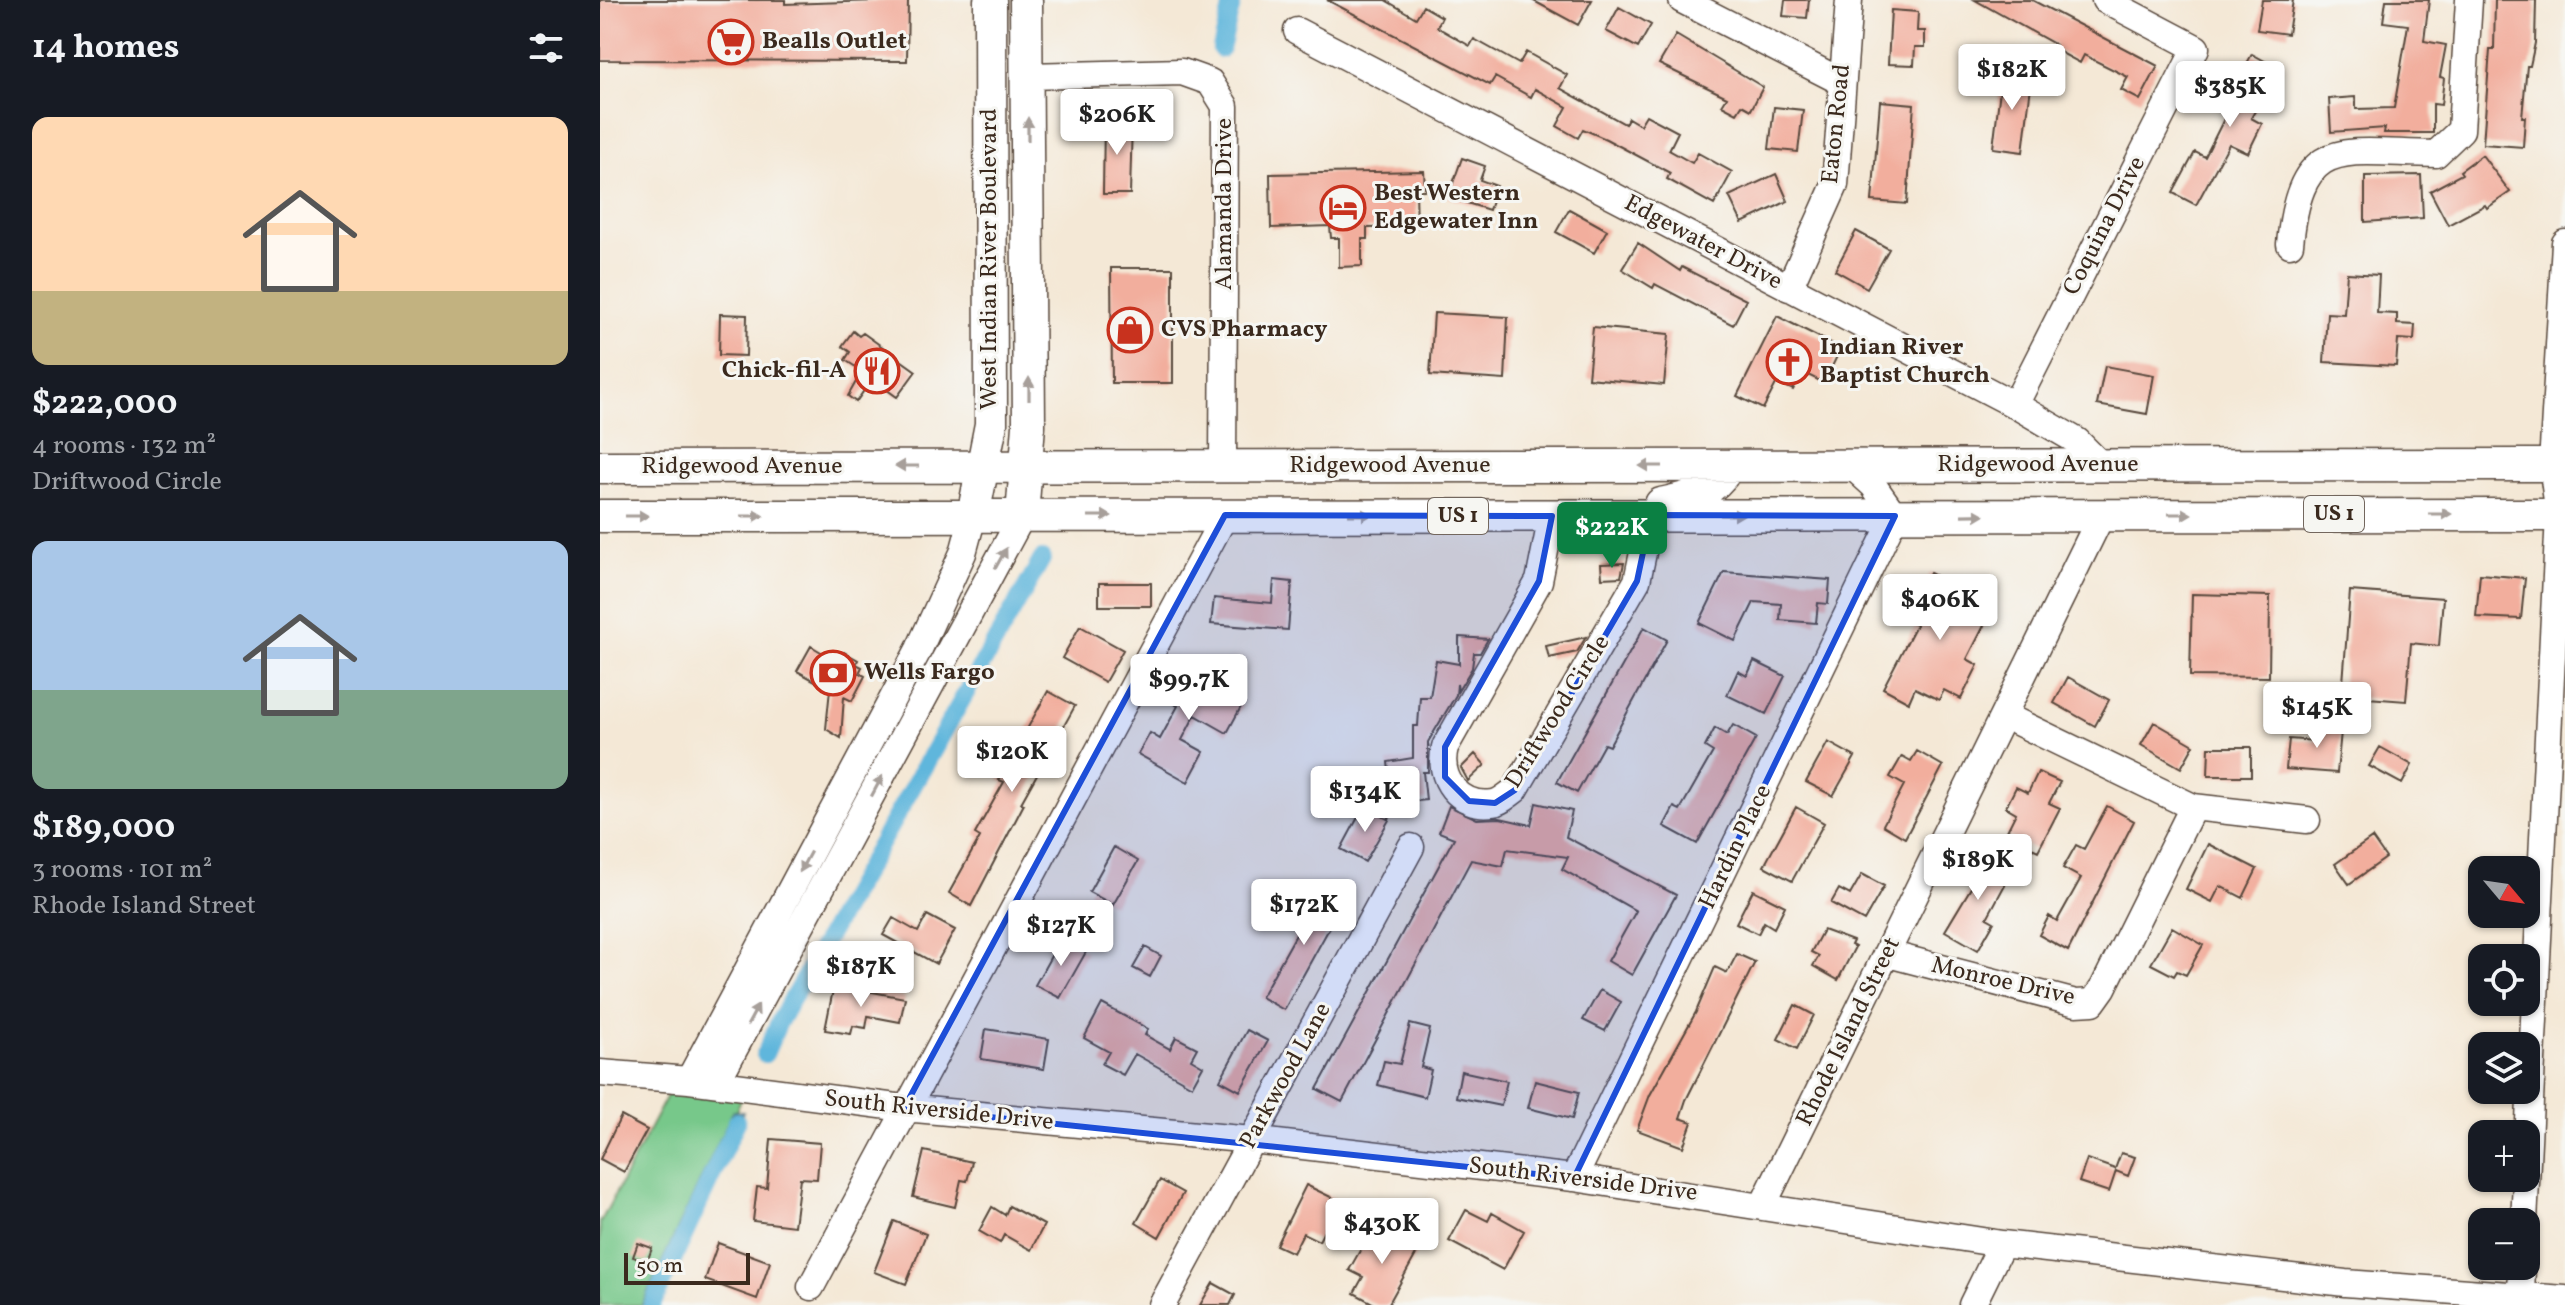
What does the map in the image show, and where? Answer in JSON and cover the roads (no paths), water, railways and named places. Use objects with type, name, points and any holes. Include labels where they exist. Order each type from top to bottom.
[{"type":"main road","name":"West Indian River Boulevard","points":[[973,516],[991,424],[990,0]]},
{"type":"main road","name":"West Indian River Boulevard","points":[[1022,516],[1027,467],[1026,0]]},
{"type":"main road","name":"Ridgewood Avenue","points":[[2102,514],[2127,488],[2179,464]]},
{"type":"main road","name":"Ridgewood Avenue","points":[[600,467],[2558,465]]},
{"type":"main road","points":[[1615,515],[1696,497],[1716,485],[1729,466]]},
{"type":"main road","name":"Ridgewood Avenue","points":[[600,516],[2562,515]]},
{"type":"street","points":[[1682,0],[1842,82]]},
{"type":"street","name":"Eaton Road","points":[[1789,288],[1835,185],[1849,0]]},
{"type":"street","name":"Coquina Drive","points":[[2015,405],[2196,48],[2105,0]]},
{"type":"street","points":[[2290,244],[2293,207],[2314,165],[2333,153],[2436,154],[2461,130],[2469,0]]},
{"type":"street","name":"Edgewater Drive","points":[[1297,31],[2015,405],[2077,441],[2102,466]]},
{"type":"street","name":"Alamanda Drive","points":[[1028,76],[1182,72],[1210,82],[1225,106],[1223,466]]},
{"type":"street","points":[[2525,1208],[2562,515],[2558,465],[2565,243]]},
{"type":"street","points":[[1852,466],[1873,485],[1895,516]]},
{"type":"street","name":"Rhode Island Street","points":[[1763,1205],[2102,514]]},
{"type":"street","points":[[811,1287],[904,1108],[1225,515]]},
{"type":"street","name":"Driftwood Circle","points":[[1552,516],[1539,581],[1445,747],[1442,758],[1445,777],[1453,790],[1469,801],[1495,803],[1515,790],[1637,581],[1651,515]]},
{"type":"street","points":[[689,1080],[919,649],[955,573],[973,516]]},
{"type":"street","points":[[716,1083],[1022,516]]},
{"type":"street","name":"Hardin Place","points":[[1574,1178],[1895,516]]},
{"type":"street","points":[[919,649],[944,662]]},
{"type":"street","points":[[2005,716],[2193,807],[2307,820]]},
{"type":"street","name":"Monroe Drive","points":[[1888,954],[2076,1003],[2093,1002],[2103,988],[2193,807]]},
{"type":"street","name":"Parkwood Lane","points":[[1162,1305],[1411,847]]},
{"type":"street","name":"South Riverside Drive","points":[[600,1073],[716,1083],[904,1108],[1252,1140],[1574,1178],[2002,1244],[2345,1283],[2565,1299]]},
{"type":"street","points":[[1972,1305],[2002,1244]]},
{"type":"street","points":[[2521,1296],[2522,1280]]},
{"type":"water","points":[[733,1111],[743,1112],[651,1305],[642,1305]]},
{"type":"waterway","points":[[1221,49],[1233,0]]},
{"type":"waterway","points":[[765,1054],[779,1022],[1042,559]]},
{"type":"waterway","points":[[652,1305],[737,1122]]},
{"type":"place","name":"Bealls Outlet","points":[[731,42]]},
{"type":"place","name":"Best Western Edgewater Inn","points":[[1343,208]]},
{"type":"place","name":"CVS Pharmacy","points":[[1130,330]]},
{"type":"place","name":"Indian River Baptist Church","points":[[1789,362]]},
{"type":"place","name":"Chick-fil-A","points":[[877,371]]},
{"type":"place","name":"Wells Fargo","points":[[833,673]]}]
